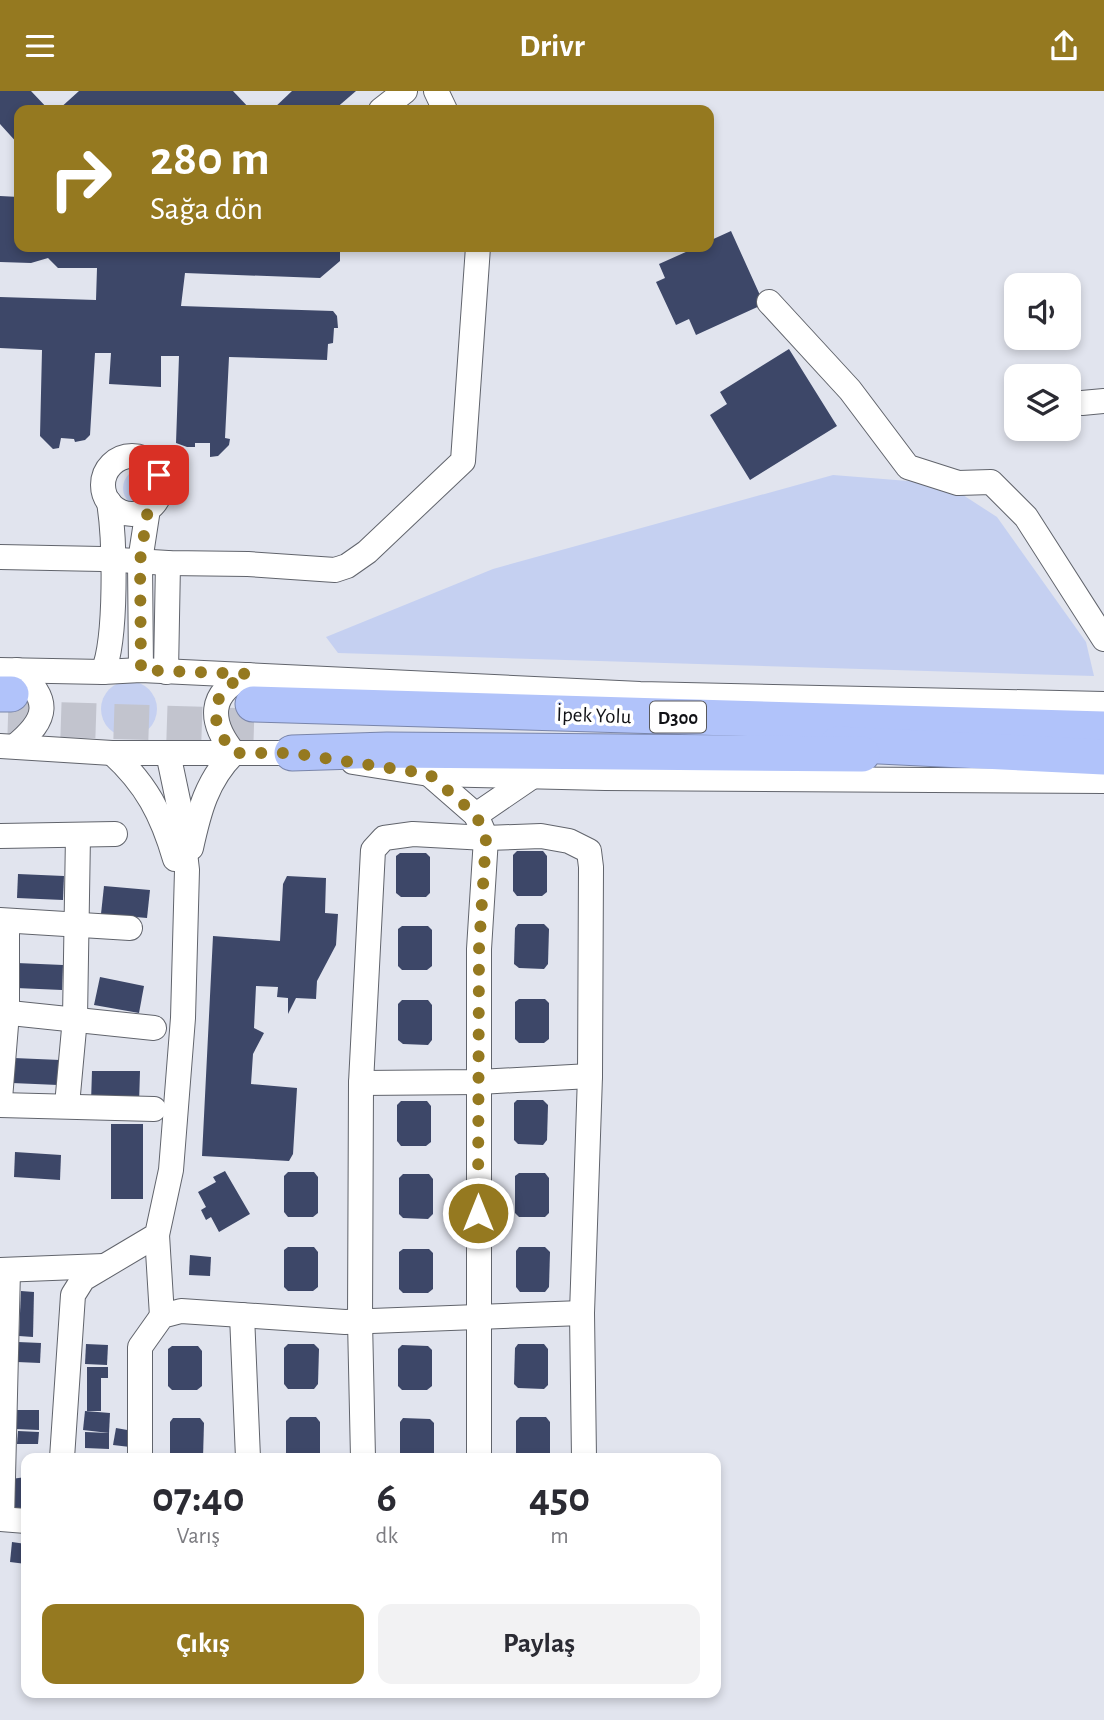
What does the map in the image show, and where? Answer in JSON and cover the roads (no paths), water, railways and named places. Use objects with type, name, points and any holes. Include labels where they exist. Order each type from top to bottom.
[{"type":"highway","name":"İpek Yolu","points":[[247,714],[1104,729]]},
{"type":"highway","name":"İpek Yolu","points":[[247,714],[1104,757]]},
{"type":"highway","points":[[292,753],[387,750],[1032,755]]},
{"type":"street","points":[[387,105],[405,91]]},
{"type":"street","points":[[0,557],[248,563],[335,570],[347,566],[367,552],[463,461],[478,252]]},
{"type":"street","points":[[769,302],[850,390],[908,467],[958,483],[991,482],[1026,517],[1104,639]]},
{"type":"street","points":[[103,672],[111,647],[113,523],[102,484],[110,465],[118,459],[138,456],[147,460],[159,475],[159,494],[148,509],[140,561],[141,670]]},
{"type":"street","points":[[109,502],[122,512],[131,514],[148,509]]},
{"type":"street","points":[[166,672],[168,563]]},
{"type":"street","points":[[6,707],[103,672],[141,670],[166,672],[247,714],[292,753],[429,774],[1104,781]]},
{"type":"street","points":[[112,753],[168,753],[247,714],[640,694],[1104,704]]},
{"type":"street","points":[[6,707],[112,753],[132,771],[153,801],[174,856],[186,904]]},
{"type":"street","points":[[187,870],[204,797],[247,714]]},
{"type":"street","points":[[140,1453],[141,1347],[162,1316],[157,1235],[171,1170],[183,1018],[187,870],[180,810],[168,753]]},
{"type":"street","points":[[429,774],[476,815],[486,838],[479,949],[479,1453]]},
{"type":"street","points":[[476,815],[533,776]]},
{"type":"street","points":[[0,836],[115,834]]},
{"type":"street","points":[[363,1453],[360,1321],[361,1083],[373,850],[384,838],[413,834],[486,838],[541,837],[569,841],[589,851],[590,1076],[582,1313],[584,1453]]},
{"type":"street","points":[[67,1105],[75,1019],[78,835]]},
{"type":"street","points":[[0,1099],[3,921],[130,928]]},
{"type":"street","points":[[3,1012],[154,1027]]},
{"type":"street","points":[[361,1083],[479,1082],[590,1076]]},
{"type":"street","points":[[0,1105],[154,1109]]},
{"type":"street","points":[[62,1453],[74,1295],[83,1279],[157,1235]]},
{"type":"street","points":[[21,1521],[1,1519],[4,1270],[105,1266]]},
{"type":"street","points":[[162,1316],[181,1311],[360,1321],[582,1313]]},
{"type":"street","points":[[242,1315],[248,1453]]},
{"type":"tunnel","points":[[8,718],[254,726]]}]
